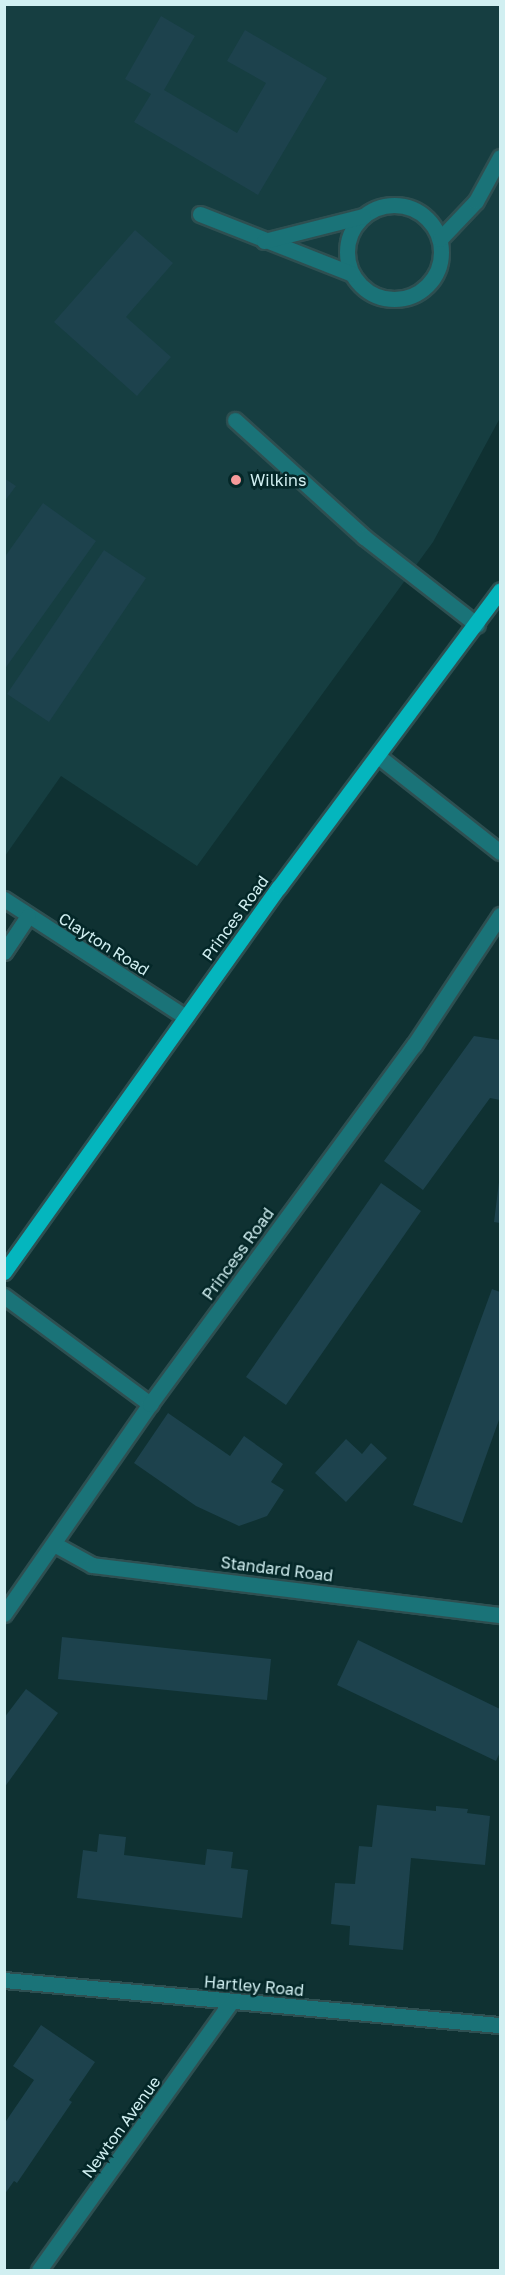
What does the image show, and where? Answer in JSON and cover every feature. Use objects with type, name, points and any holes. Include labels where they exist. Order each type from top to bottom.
[{"type":"main road","name":"Princes Road","points":[[4,1272],[186,1017],[501,590]]},
{"type":"street","points":[[440,239],[476,201],[501,157]]},
{"type":"street","points":[[200,214],[264,241],[352,274],[374,296],[404,299],[419,293],[438,269],[440,239],[433,225],[408,206],[384,206],[363,216],[264,241]]},
{"type":"street","points":[[352,274],[347,243],[363,216]]},
{"type":"street","points":[[235,420],[364,537],[477,625]]},
{"type":"street","points":[[378,756],[501,852]]},
{"type":"street","name":"Clayton Road","points":[[4,899],[186,1017]]},
{"type":"street","name":"Princess Road","points":[[4,1614],[150,1404],[414,1045],[501,915]]},
{"type":"street","points":[[4,952],[28,916]]},
{"type":"street","points":[[4,1296],[150,1404]]},
{"type":"street","name":"Standard Road","points":[[54,1544],[92,1565],[501,1616]]},
{"type":"street","name":"Hartley Road","points":[[4,1980],[501,2025]]},
{"type":"street","name":"Newton Avenue","points":[[39,2271],[231,2002]]},
{"type":"shaded area","name":"Wilkins","points":[[5,5],[500,5],[500,418],[433,542],[197,866],[61,776],[5,856]]},
{"type":"building","points":[[161,16],[195,36],[164,90],[237,133],[266,83],[227,61],[245,30],[327,78],[258,195],[134,122],[151,94],[125,79]]},
{"type":"building","points":[[135,230],[173,263],[126,317],[171,357],[137,396],[54,322]]},
{"type":"building","points":[[4,478],[16,486],[4,502]]},
{"type":"building","points":[[43,503],[96,541],[4,670],[4,558]]},
{"type":"building","points":[[104,550],[146,578],[49,722],[7,694]]},
{"type":"building","points":[[474,1036],[500,1040],[500,1100],[490,1098],[423,1190],[384,1161]]},
{"type":"building","points":[[500,1182],[500,1223],[494,1222]]},
{"type":"building","points":[[381,1183],[421,1211],[286,1405],[246,1377]]},
{"type":"building","points":[[492,1289],[500,1292],[500,1417],[462,1523],[413,1505]]},
{"type":"building","points":[[168,1413],[230,1456],[244,1436],[283,1464],[271,1482],[284,1490],[267,1516],[239,1526],[196,1506],[134,1463]]},
{"type":"building","points":[[346,1439],[362,1454],[371,1443],[387,1458],[346,1502],[315,1473]]},
{"type":"building","points":[[62,1637],[271,1659],[267,1700],[58,1679]]},
{"type":"building","points":[[358,1640],[500,1709],[500,1752],[496,1761],[337,1685]]},
{"type":"building","points":[[26,1689],[58,1713],[4,1788],[4,1718]]},
{"type":"building","points":[[377,1805],[436,1811],[436,1806],[468,1809],[467,1813],[490,1816],[485,1865],[411,1858],[403,1950],[349,1945],[350,1926],[331,1924],[335,1883],[355,1884],[359,1846],[372,1847]]},
{"type":"building","points":[[99,1834],[126,1837],[124,1855],[205,1865],[207,1849],[233,1852],[231,1868],[248,1870],[242,1918],[77,1898],[83,1850],[97,1852]]},
{"type":"building","points":[[41,2025],[95,2062],[69,2100],[72,2102],[17,2183],[14,2181],[4,2195],[4,2124],[34,2080],[13,2066]]},
{"type":"place","name":"Wilkins","points":[[236,480]]}]
